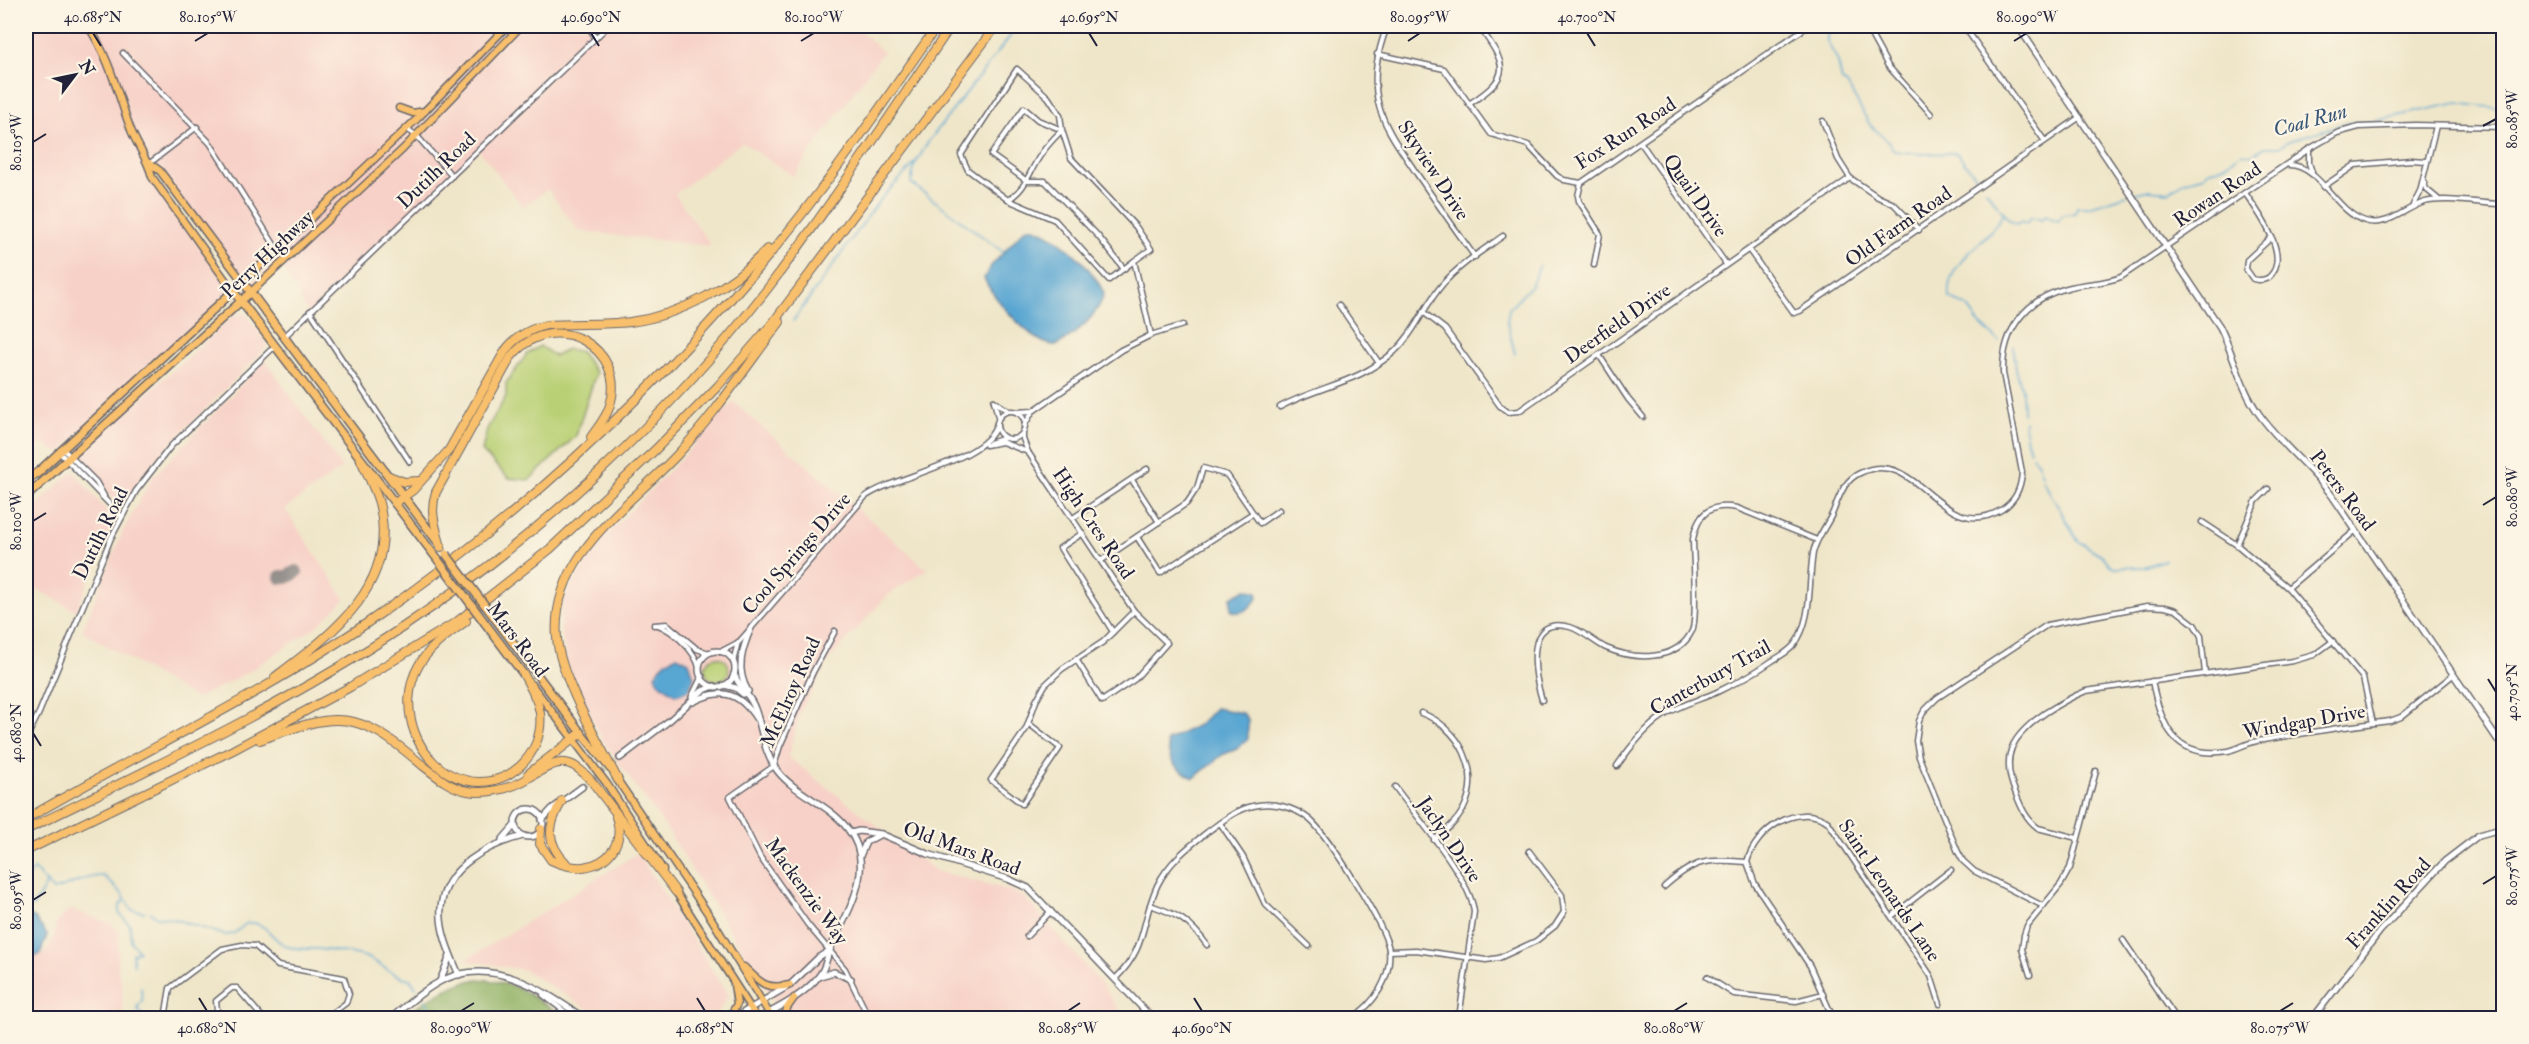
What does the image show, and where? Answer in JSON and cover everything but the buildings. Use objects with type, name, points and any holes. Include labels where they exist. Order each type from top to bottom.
[{"type":"highway","points":[[26,819],[325,650],[410,593],[549,480],[671,363],[759,267],[826,183],[937,26]]},
{"type":"highway","points":[[26,830],[244,721],[320,679],[439,602],[493,562],[552,513],[612,459],[666,404],[766,291],[822,214],[951,26]]},
{"type":"highway","points":[[524,675],[536,699],[540,723],[536,744],[524,765],[501,779],[474,782],[454,777],[431,758],[415,734],[409,718],[408,702],[414,674],[429,651],[476,614],[628,478],[718,386],[772,324],[996,26]]},
{"type":"highway","points":[[618,780],[585,714],[559,653],[556,618],[565,580],[598,532],[677,454],[740,376],[801,294],[863,202]]},
{"type":"highway","points":[[395,503],[404,497],[449,450],[505,351],[516,339],[538,327],[630,322],[689,305],[741,273],[757,260],[801,213]]},
{"type":"highway","name":"Mars Road","points":[[243,282],[581,733]]},
{"type":"highway","name":"Perry Highway","points":[[40,471],[243,282]]},
{"type":"highway","name":"Mars Road","points":[[234,292],[524,675]]},
{"type":"highway","name":"Perry Highway","points":[[26,497],[251,292]]},
{"type":"highway","points":[[444,550],[432,515],[432,503],[436,492],[511,357],[529,340],[553,332],[579,338],[595,349],[609,369],[612,392],[610,405],[602,423],[549,480]]},
{"type":"highway","points":[[249,695],[336,628],[361,601],[374,576],[380,552],[382,519],[378,501],[361,460]]},
{"type":"highway","points":[[26,482],[40,471]]},
{"type":"highway","points":[[389,476],[404,482],[418,481]]},
{"type":"highway","points":[[26,851],[234,750],[397,660],[458,621],[510,582]]},
{"type":"highway","points":[[234,750],[302,725],[338,719],[367,725],[380,731],[454,787],[481,792],[523,782],[556,763],[571,764],[583,771],[676,892]]},
{"type":"highway","points":[[509,786],[581,733]]},
{"type":"highway","points":[[26,814],[63,797]]},
{"type":"highway","points":[[562,801],[550,824],[551,836],[557,852],[566,863]]},
{"type":"highway","points":[[542,825],[539,838],[542,850],[550,860],[581,867],[607,859],[614,850],[618,823],[614,812]]},
{"type":"main road","points":[[88,26],[110,63],[132,133],[149,163],[152,177],[234,292]]},
{"type":"main road","name":"Perry Highway","points":[[243,282],[426,111],[507,26]]},
{"type":"main road","name":"Perry Highway","points":[[251,292],[417,136],[521,26]]},
{"type":"main road","points":[[399,108],[413,113],[426,111]]},
{"type":"main road","points":[[149,163],[160,171],[243,282]]},
{"type":"main road","name":"Mars Road","points":[[524,675],[574,738],[646,843],[758,1018]]},
{"type":"main road","name":"Mars Road","points":[[581,733],[618,780],[711,918],[770,1016]]},
{"type":"main road","points":[[738,962],[762,984],[774,987],[790,985]]},
{"type":"main road","points":[[729,1018],[736,1009],[737,999],[731,976]]},
{"type":"main road","points":[[785,1018],[787,1008],[794,998]]},
{"type":"street","points":[[588,26],[596,38]]},
{"type":"street","name":"Dutilh Road","points":[[284,336],[608,26]]},
{"type":"street","name":"Skyview Drive","points":[[1387,26],[1377,54],[1376,90],[1388,128],[1475,257]]},
{"type":"street","points":[[1469,104],[1492,89],[1501,72],[1500,57],[1479,26]]},
{"type":"street","name":"Fox Run Road","points":[[1377,54],[1444,69],[1491,134],[1528,145],[1557,176],[1564,180],[1581,183],[1808,26]]},
{"type":"street","points":[[1866,26],[1888,66],[1931,114]]},
{"type":"street","points":[[1964,26],[2044,140]]},
{"type":"street","name":"Rowan Road","points":[[2018,26],[2167,246],[2309,149],[2337,133],[2360,127],[2504,127]]},
{"type":"street","points":[[123,53],[197,127],[228,169],[278,250]]},
{"type":"street","points":[[1017,69],[1048,97],[1060,115],[1062,130],[1071,158],[1136,227],[1151,249],[1109,280],[1055,220],[1008,200],[968,170],[961,154],[1017,69]]},
{"type":"street","points":[[1062,130],[1038,120],[1024,108],[991,155],[1027,181],[1045,181],[1098,236],[1124,269]]},
{"type":"street","name":"Old Farm Road","points":[[1749,250],[1794,312],[1800,311],[2080,117]]},
{"type":"street","points":[[1823,121],[1839,159],[1850,178],[1878,197],[1894,204],[1919,230]]},
{"type":"street","points":[[2413,206],[2418,199],[2436,126]]},
{"type":"street","points":[[149,163],[197,127]]},
{"type":"street","points":[[409,127],[452,176]]},
{"type":"street","points":[[1008,200],[1020,192],[1038,158],[1062,130]]},
{"type":"street","name":"Quail Drive","points":[[1641,143],[1726,264]]},
{"type":"street","points":[[2309,149],[2309,163],[2314,176]]},
{"type":"street","points":[[2323,187],[2355,165],[2411,160],[2426,161]]},
{"type":"street","points":[[2287,165],[2304,168],[2348,211],[2366,222],[2388,222],[2413,206],[2432,201],[2498,204],[2504,201]]},
{"type":"street","name":"Deerfield Drive","points":[[1423,312],[1445,329],[1500,406],[1508,412],[1519,411],[1850,178]]},
{"type":"street","points":[[2423,179],[2428,192],[2441,201]]},
{"type":"street","points":[[1581,183],[1579,201],[1600,234],[1594,265]]},
{"type":"street","points":[[2245,193],[2272,237],[2276,250],[2274,271],[2270,277],[2264,280],[2253,279],[2246,269],[2247,260],[2272,237]]},
{"type":"street","points":[[1280,407],[1306,394],[1351,380],[1394,352],[1408,337],[1423,312],[1452,274],[1503,236]]},
{"type":"street","name":"Peters Road","points":[[2167,246],[2220,327],[2229,344],[2244,388],[2258,413],[2320,479],[2504,749]]},
{"type":"street","name":"Canterbury Trail","points":[[1617,766],[1644,731],[1664,715],[1742,679],[1793,646],[1800,635],[1806,615],[1817,540],[1842,490],[1851,478],[1873,469],[1892,470],[1907,476],[1947,509],[1967,518],[1985,517],[2005,508],[2018,494],[2022,472],[2003,373],[2004,350],[2014,324],[2022,313],[2047,296],[2068,288],[2094,285],[2121,277],[2167,246]]},
{"type":"street","points":[[1134,261],[1151,335]]},
{"type":"street","points":[[1339,305],[1379,363]]},
{"type":"street","points":[[310,311],[410,462]]},
{"type":"street","points":[[1024,428],[1022,417],[994,401],[999,432],[1005,438],[1017,437],[1024,428],[1033,411],[1120,350],[1151,335],[1183,325]]},
{"type":"street","name":"Dutilh Road","points":[[26,739],[121,516],[163,455],[275,346]]},
{"type":"street","points":[[1599,355],[1628,399],[1643,417]]},
{"type":"street","points":[[998,421],[1012,412],[1033,411]]},
{"type":"street","name":"Cool Springs Drive","points":[[720,652],[739,642],[865,497],[891,482],[940,468],[978,447],[993,433],[998,421]]},
{"type":"street","name":"High Cres Road","points":[[1024,428],[1023,439],[1028,452],[1134,611],[1167,644],[1135,679],[1102,701],[1076,659]]},
{"type":"street","name":"Cool Springs Drive","points":[[978,447],[1005,438]]},
{"type":"street","points":[[986,445],[1002,442],[1028,452]]},
{"type":"street","points":[[61,451],[101,489],[104,497],[121,516]]},
{"type":"street","points":[[1102,560],[1190,500],[1197,488],[1203,468],[1227,475],[1260,523],[1279,510]]},
{"type":"street","points":[[1073,518],[1147,469]]},
{"type":"street","points":[[1132,480],[1159,522]]},
{"type":"street","points":[[2237,545],[2256,501],[2268,489]]},
{"type":"street","points":[[1542,700],[1534,663],[1536,643],[1541,632],[1550,626],[1573,628],[1607,648],[1627,655],[1664,654],[1677,648],[1686,640],[1695,621],[1693,539],[1695,526],[1711,509],[1727,506],[1737,508],[1817,540]]},
{"type":"street","points":[[1137,537],[1160,573],[1253,513]]},
{"type":"street","points":[[2202,522],[2237,545],[2288,588],[2363,678],[2373,723]]},
{"type":"street","points":[[2288,588],[2356,530]]},
{"type":"street","points":[[1083,533],[1060,548],[1113,632]]},
{"type":"street","points":[[2043,906],[1985,878],[1963,861],[1919,757],[1916,730],[1924,711],[1937,698],[2047,625],[2147,606],[2176,610],[2194,624],[2201,636],[2205,673]]},
{"type":"street","points":[[1028,723],[1060,747],[1022,804],[991,780],[1028,723],[1036,701],[1055,674],[1113,632],[1134,611]]},
{"type":"street","points":[[714,686],[702,677],[692,652],[667,630],[654,625],[667,624],[697,649],[728,655],[733,662],[734,674],[752,702],[774,766],[788,780],[826,807],[851,833],[860,861]]},
{"type":"street","points":[[751,628],[742,651],[740,666],[745,687],[756,706],[759,721]]},
{"type":"street","name":"McElroy Road","points":[[774,766],[780,746],[813,672],[835,632]]},
{"type":"street","points":[[2077,838],[2038,828],[2027,818],[2008,772],[2012,746],[2034,721],[2070,697],[2086,690],[2293,661],[2314,656],[2333,641]]},
{"type":"street","name":"Cool Springs Drive","points":[[733,662],[739,642]]},
{"type":"street","points":[[699,667],[702,659],[709,653]]},
{"type":"street","points":[[724,685],[734,674]]},
{"type":"street","name":"Windgap Drive","points":[[2152,681],[2158,712],[2167,730],[2183,744],[2211,753],[2232,750],[2254,741],[2390,722],[2401,717],[2453,675]]},
{"type":"street","points":[[686,706],[702,677]]},
{"type":"street","points":[[620,758],[702,691],[714,686],[724,685],[736,688],[743,694],[759,721]]},
{"type":"street","points":[[686,706],[712,694],[728,695],[743,702],[759,721]]},
{"type":"street","points":[[1421,713],[1435,718],[1451,732],[1465,753],[1469,774],[1468,796],[1463,810],[1456,820],[1434,840]]},
{"type":"street","name":"Mackenzie Way","points":[[774,766],[730,797],[764,862],[808,925],[851,979],[869,1018]]},
{"type":"street","points":[[2030,975],[2022,949],[2024,935],[2027,926],[2061,884],[2070,868],[2096,771]]},
{"type":"street","points":[[459,975],[450,955],[442,926],[441,907],[445,891],[455,874],[468,861],[500,842],[533,836],[552,809],[582,787]]},
{"type":"street","name":"Jaclyn Drive","points":[[1395,787],[1463,881],[1473,902],[1459,1018]]},
{"type":"street","points":[[1115,979],[1139,949],[1150,905],[1161,880],[1178,856],[1242,809],[1266,804],[1290,808],[1310,820],[1371,907],[1385,935],[1389,951],[1384,981],[1369,1005],[1352,1018]]},
{"type":"street","points":[[500,842],[515,825],[520,812],[528,809],[537,812],[552,809]]},
{"type":"street","points":[[537,812],[542,825]]},
{"type":"street","name":"Saint Leonards Lane","points":[[1747,862],[1757,840],[1788,818],[1803,813],[1819,816],[1827,822],[1931,976],[1940,1004]]},
{"type":"street","points":[[1220,823],[1243,856],[1265,904],[1309,946]]},
{"type":"street","points":[[515,825],[523,836]]},
{"type":"street","name":"Franklin Road","points":[[2313,1018],[2380,931],[2445,861],[2479,835],[2504,828]]},
{"type":"street","name":"Old Mars Road","points":[[851,833],[859,831],[882,834],[928,854],[1022,885],[1039,897],[1152,1018]]},
{"type":"street","points":[[758,1018],[770,1016],[818,977],[828,961],[830,950],[855,897],[859,885],[860,861],[866,842],[882,834]]},
{"type":"street","points":[[1389,951],[1416,950],[1486,960],[1499,958],[1536,941],[1561,919],[1564,912],[1562,895],[1529,851]]},
{"type":"street","points":[[1664,887],[1695,864],[1715,860],[1747,862],[1755,884],[1810,966],[1833,1018]]},
{"type":"street","points":[[1892,916],[1951,870]]},
{"type":"street","points":[[1150,905],[1175,913],[1197,931],[1207,945]]},
{"type":"street","points":[[1027,936],[1052,911]]},
{"type":"street","points":[[2123,940],[2176,1018]]},
{"type":"street","points":[[165,1018],[170,988],[222,949],[242,945],[255,946],[278,966],[344,978],[350,994],[346,1003],[326,1018]]},
{"type":"street","points":[[734,1018],[763,1003],[790,985],[819,957],[830,950]]},
{"type":"street","points":[[440,981],[450,955]]},
{"type":"street","points":[[391,1018],[440,981],[459,975],[486,972],[504,974],[521,981],[584,1018]]},
{"type":"street","points":[[818,977],[834,972],[851,979]]},
{"type":"street","points":[[1707,977],[1734,994],[1796,1001],[1823,994]]},
{"type":"street","points":[[224,1018],[217,1010],[216,1001],[232,988],[237,988],[263,1018]]},
{"type":"street","points":[[541,992],[573,1018]]},
{"type":"shaded area","points":[[26,26],[855,26],[883,52],[793,176],[742,142],[675,194],[711,246],[578,231],[548,189],[523,207],[479,150],[308,313],[281,264],[251,292],[160,171],[150,164],[152,177],[234,292],[59,453],[42,443],[26,455]]},
{"type":"shaded area","points":[[239,314],[247,315],[266,341],[265,349],[156,458],[124,505],[118,504],[77,457],[80,451],[181,364],[231,317]]},
{"type":"shaded area","points":[[265,360],[342,468],[285,509],[345,599],[317,626],[248,672],[196,699],[82,631],[125,526],[153,477]]},
{"type":"shaded area","points":[[733,402],[927,569],[888,595],[832,656],[800,712],[788,757],[936,871],[1012,891],[1025,898],[1104,987],[1124,1018],[784,1018],[665,826],[605,744],[579,693],[567,662],[561,631],[562,605],[567,592],[604,538]]},
{"type":"shaded area","points":[[73,471],[114,520],[76,611],[26,583],[26,516]]},
{"type":"shaded area","points":[[638,853],[728,995],[715,1017],[602,1018],[525,970],[466,960]]},
{"type":"shaded area","points":[[70,909],[112,924],[119,932],[118,973],[122,981],[123,1018],[26,1018],[26,964],[45,952],[53,939],[57,921]]},
{"type":"green space","points":[[540,346],[555,356],[567,349],[581,352],[596,373],[576,436],[529,480],[508,478],[482,451],[487,429],[506,396],[506,383],[527,354]]},
{"type":"green space","points":[[717,657],[722,658],[728,664],[728,674],[722,680],[717,681],[712,680],[706,674],[705,669],[706,664],[712,658]]},
{"type":"green space","points":[[478,979],[503,983],[524,991],[564,1018],[403,1018],[438,994]]},
{"type":"water","points":[[1032,227],[1054,238],[1074,254],[1091,273],[1104,293],[1097,309],[1086,323],[1057,345],[1043,342],[1018,322],[1001,304],[984,278],[991,266],[1025,229]]},
{"type":"water","points":[[1246,589],[1257,592],[1256,600],[1243,611],[1231,610],[1231,597]]},
{"type":"water","points":[[677,656],[689,662],[694,677],[689,690],[676,695],[658,682],[655,675],[665,662]]},
{"type":"water","points":[[1215,708],[1242,713],[1248,719],[1248,739],[1237,749],[1222,755],[1194,778],[1182,771],[1171,760],[1167,741],[1200,724]]},
{"type":"water","points":[[26,913],[35,918],[47,935],[40,954],[26,962]]},
{"type":"waterway","points":[[1003,252],[911,183],[915,164],[929,141],[1018,26]]},
{"type":"waterway","name":"Coal Run","points":[[1827,26],[1827,41],[1838,62],[1842,81],[1847,84],[1870,125],[1888,141],[1894,151],[1922,154],[1957,153],[1977,178]]},
{"type":"waterway","name":"Coal Run","points":[[2136,193],[2149,190],[2169,192],[2183,182],[2204,176],[2209,170],[2223,166],[2242,153],[2252,155],[2265,147],[2279,147],[2288,141],[2346,123],[2370,122],[2457,103],[2504,109]]},
{"type":"waterway","points":[[793,321],[879,201],[915,163]]},
{"type":"waterway","name":"Coal Run","points":[[1986,190],[2008,219],[2016,224],[2022,221],[2025,224],[2032,217],[2042,220],[2045,216],[2058,221],[2063,215],[2075,213],[2077,207],[2089,207],[2127,195]]},
{"type":"waterway","points":[[1999,341],[1979,323],[1967,306],[1949,298],[1949,287],[1963,259],[1986,236],[2004,212]]},
{"type":"waterway","points":[[1515,354],[1507,322],[1509,309],[1531,286],[1540,265]]},
{"type":"waterway","points":[[2013,346],[2022,389],[2023,414]]},
{"type":"waterway","points":[[2025,421],[2030,451]]},
{"type":"waterway","points":[[2032,456],[2037,461],[2042,475]]},
{"type":"waterway","points":[[2042,479],[2078,541],[2103,556],[2110,565],[2116,568],[2144,567],[2165,560]]},
{"type":"waterway","points":[[34,869],[53,890],[91,877],[104,876],[122,894],[132,910],[145,912]]},
{"type":"waterway","points":[[26,877],[34,871]]},
{"type":"waterway","points":[[33,907],[47,883]]},
{"type":"waterway","points":[[124,901],[120,905],[119,913],[130,925],[131,942],[139,951],[132,954],[134,965]]},
{"type":"waterway","points":[[150,912],[157,917],[174,919],[225,935],[233,934],[247,923],[259,924],[286,946],[363,956],[410,979],[416,988]]},
{"type":"waterway","points":[[141,987],[142,1001],[137,1008],[143,1016],[141,1018]]},
{"type":"waterway","points":[[425,1000],[440,1018]]},
{"type":"taxiway","points":[[281,577],[287,577],[296,572]]},
{"type":"tunnel","points":[[582,787],[620,758]]}]
